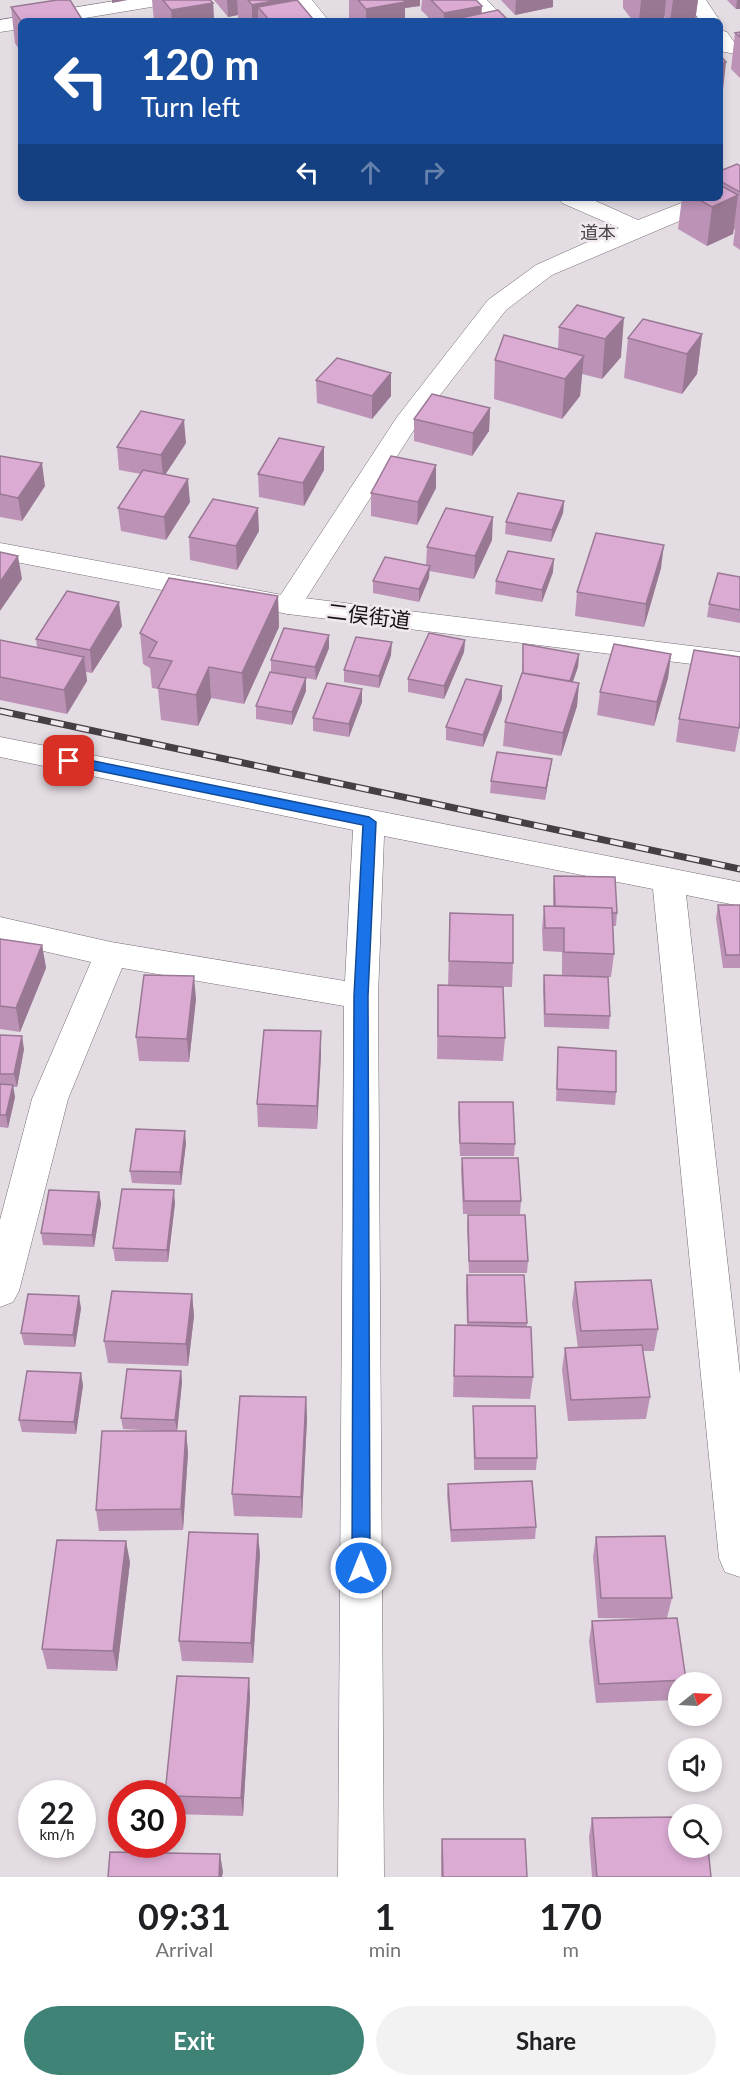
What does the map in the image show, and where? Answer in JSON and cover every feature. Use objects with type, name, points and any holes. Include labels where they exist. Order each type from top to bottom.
[{"type":"street","points":[[48,18],[157,0]]},
{"type":"street","points":[[301,0],[316,18]]},
{"type":"street","points":[[475,0],[493,18]]},
{"type":"street","points":[[696,0],[708,18]]},
{"type":"street","points":[[0,26],[18,23]]},
{"type":"street","points":[[723,41],[727,47],[740,49]]},
{"type":"street","points":[[577,201],[638,228]]},
{"type":"street","points":[[288,606],[406,422],[497,305],[544,270],[697,201]]},
{"type":"street","name":"二俣街道","points":[[0,551],[288,606],[740,661]]},
{"type":"street","points":[[0,747],[740,894]]},
{"type":"street","points":[[361,1877],[361,996],[369,822]]},
{"type":"street","points":[[668,880],[740,1558]]},
{"type":"street","points":[[0,929],[111,954],[361,996]]},
{"type":"street","points":[[0,1291],[50,1099],[111,954]]},
{"type":"building","points":[[70,0],[81,18],[19,18],[11,7]]},
{"type":"building","points":[[163,0],[210,0],[213,3],[171,10]]},
{"type":"building","points":[[248,0],[278,0],[252,5]]},
{"type":"building","points":[[297,0],[312,18],[267,18],[258,7]]},
{"type":"building","points":[[358,0],[403,0],[405,2],[366,9]]},
{"type":"building","points":[[431,0],[476,0],[482,6],[444,13]]},
{"type":"building","points":[[498,10],[506,18],[460,18]]},
{"type":"building","points":[[737,164],[740,166],[740,192],[723,183],[723,170]]},
{"type":"building","points":[[723,187],[738,195],[712,207],[701,201],[723,201]]},
{"type":"building","points":[[577,305],[624,318],[605,339],[559,327]]},
{"type":"building","points":[[643,319],[702,334],[687,354],[628,338]]},
{"type":"building","points":[[504,335],[584,356],[565,379],[495,360]]},
{"type":"building","points":[[337,358],[391,373],[372,396],[316,380]]},
{"type":"building","points":[[432,394],[490,408],[473,433],[414,419]]},
{"type":"building","points":[[141,411],[184,420],[161,455],[117,447]]},
{"type":"building","points":[[279,438],[324,447],[303,483],[258,474]]},
{"type":"building","points":[[0,456],[42,463],[18,498],[0,494]]},
{"type":"building","points":[[391,456],[436,465],[418,502],[371,493]]},
{"type":"building","points":[[143,470],[188,479],[164,517],[118,508]]},
{"type":"building","points":[[518,493],[564,501],[552,530],[506,522]]},
{"type":"building","points":[[213,499],[258,508],[236,546],[189,537]]},
{"type":"building","points":[[446,508],[493,517],[475,556],[427,547]]},
{"type":"building","points":[[596,533],[664,545],[646,604],[577,592]]},
{"type":"building","points":[[508,551],[554,559],[542,590],[496,581]]},
{"type":"building","points":[[0,552],[18,556],[0,582]]},
{"type":"building","points":[[385,557],[430,566],[419,589],[373,581]]},
{"type":"building","points":[[718,573],[740,577],[740,610],[709,604]]},
{"type":"building","points":[[169,578],[278,596],[242,673],[209,667],[196,695],[158,688],[172,661],[149,657],[157,642],[140,633]]},
{"type":"building","points":[[67,591],[119,602],[90,650],[36,639]]},
{"type":"building","points":[[284,628],[329,635],[315,667],[271,660]]},
{"type":"building","points":[[429,633],[465,640],[444,686],[408,679]]},
{"type":"building","points":[[356,637],[392,642],[379,676],[344,670]]},
{"type":"building","points":[[0,640],[84,657],[64,690],[0,677]]},
{"type":"building","points":[[523,644],[579,654],[570,681],[523,673]]},
{"type":"building","points":[[614,644],[671,654],[657,702],[600,692]]},
{"type":"building","points":[[694,650],[740,657],[739,728],[679,719]]},
{"type":"building","points":[[270,672],[306,678],[292,712],[256,706]]},
{"type":"building","points":[[522,673],[579,683],[563,733],[505,722]]},
{"type":"building","points":[[466,679],[502,686],[483,735],[446,727]]},
{"type":"building","points":[[327,683],[362,689],[349,724],[313,718]]},
{"type":"building","points":[[497,752],[552,759],[546,788],[491,781]]},
{"type":"building","points":[[554,876],[615,877],[617,913],[612,913],[612,908],[555,906]]},
{"type":"building","points":[[718,905],[740,905],[740,955],[726,955]]},
{"type":"building","points":[[544,906],[612,908],[614,954],[564,952],[564,928],[545,928]]},
{"type":"building","points":[[450,913],[513,915],[513,963],[449,961]]},
{"type":"building","points":[[0,939],[42,945],[16,1008],[0,1006]]},
{"type":"building","points":[[144,975],[194,976],[187,1039],[136,1037]]},
{"type":"building","points":[[544,975],[608,977],[610,1016],[545,1014]]},
{"type":"building","points":[[438,985],[503,987],[505,1038],[438,1036]]},
{"type":"building","points":[[264,1030],[321,1031],[317,1106],[257,1104]]},
{"type":"building","points":[[0,1035],[22,1036],[14,1074],[0,1074]]},
{"type":"building","points":[[558,1047],[616,1051],[616,1092],[557,1089]]},
{"type":"building","points":[[0,1084],[13,1085],[6,1115],[0,1115]]},
{"type":"building","points":[[459,1102],[513,1102],[515,1144],[460,1143]]},
{"type":"building","points":[[136,1129],[185,1131],[180,1172],[130,1171]]},
{"type":"building","points":[[462,1158],[518,1158],[521,1201],[464,1201]]},
{"type":"building","points":[[122,1189],[174,1190],[167,1250],[113,1248]]},
{"type":"building","points":[[49,1190],[99,1192],[92,1235],[41,1233]]},
{"type":"building","points":[[468,1215],[525,1215],[528,1261],[469,1261]]},
{"type":"building","points":[[467,1275],[524,1275],[527,1323],[468,1322]]},
{"type":"building","points":[[651,1280],[658,1329],[581,1331],[575,1282]]},
{"type":"building","points":[[112,1291],[192,1294],[186,1344],[104,1341]]},
{"type":"building","points":[[28,1294],[79,1296],[73,1335],[21,1333]]},
{"type":"building","points":[[455,1325],[531,1327],[533,1377],[454,1376]]},
{"type":"building","points":[[642,1345],[650,1397],[571,1400],[565,1348]]},
{"type":"building","points":[[127,1369],[181,1371],[175,1420],[121,1418]]},
{"type":"building","points":[[27,1371],[81,1373],[74,1422],[19,1420]]},
{"type":"building","points":[[240,1396],[306,1397],[301,1497],[232,1494]]},
{"type":"building","points":[[473,1406],[535,1406],[537,1458],[475,1458]]},
{"type":"building","points":[[102,1431],[186,1431],[181,1509],[96,1510]]},
{"type":"building","points":[[532,1481],[536,1527],[451,1530],[448,1484]]},
{"type":"building","points":[[189,1532],[258,1534],[251,1643],[179,1641]]},
{"type":"building","points":[[665,1536],[672,1598],[601,1598],[596,1537]]},
{"type":"building","points":[[57,1540],[126,1541],[113,1651],[42,1649]]},
{"type":"building","points":[[677,1618],[685,1672],[668,1672],[668,1681],[599,1684],[592,1621]]},
{"type":"building","points":[[177,1676],[249,1678],[241,1798],[186,1796],[186,1780],[166,1780]]},
{"type":"building","points":[[668,1817],[668,1858],[709,1858],[711,1877],[597,1877],[592,1818]]},
{"type":"building","points":[[442,1839],[525,1839],[527,1877],[443,1877]]},
{"type":"building","points":[[186,1853],[220,1854],[219,1877],[108,1877],[110,1858],[186,1858]]},
{"type":"railway","points":[[0,711],[740,869]]},
{"type":"district","name":"道本","points":[[598,232]]},
{"type":"route","points":[[69,761],[369,822],[361,996],[361,1568]]}]
